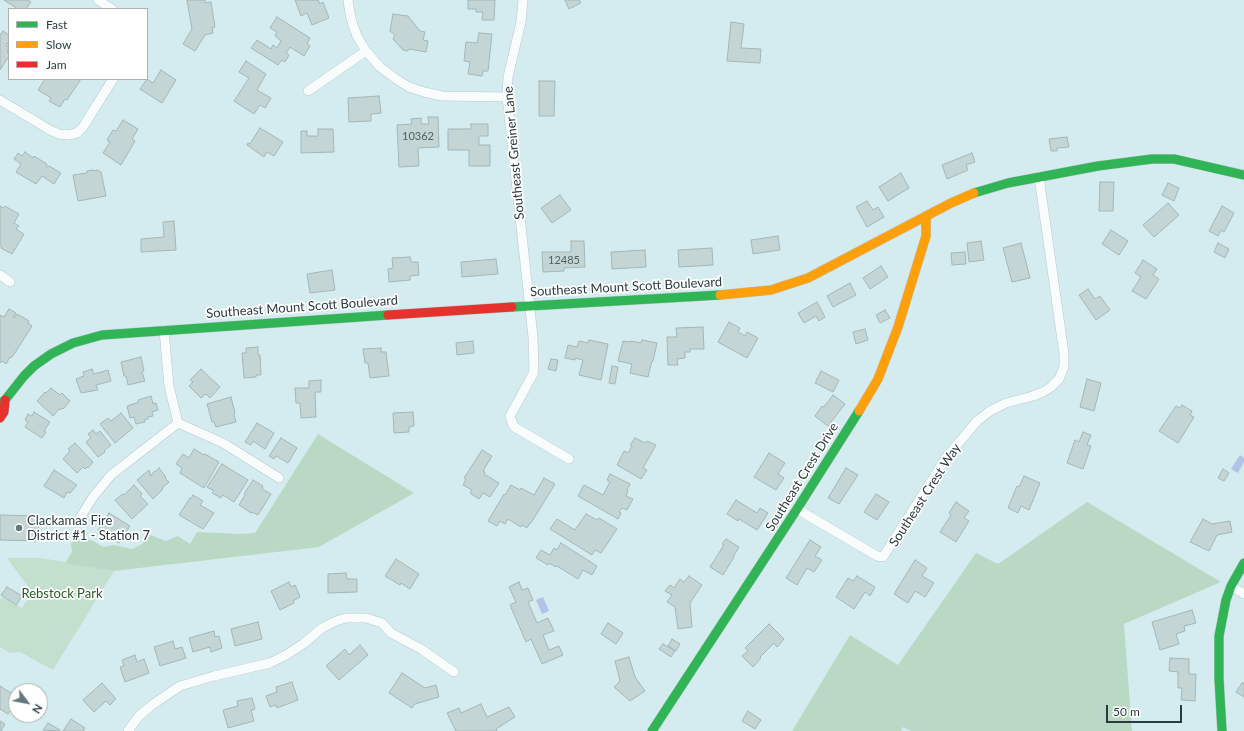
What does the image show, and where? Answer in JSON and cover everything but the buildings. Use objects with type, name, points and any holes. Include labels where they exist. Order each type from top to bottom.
[{"type":"main road","name":"Southeast Mount Scott Boulevard","points":[[0,418],[4,412],[3,402],[34,366],[51,354],[73,343],[102,335],[754,292],[783,287],[808,278],[951,202],[982,190],[1039,176],[1152,159],[1174,159],[1244,175]]},
{"type":"main road","name":"Southeast Crest Drive","points":[[652,731],[797,509],[871,392],[886,360],[898,326],[926,236],[926,216]]},
{"type":"main road","points":[[1222,731],[1219,679],[1219,636],[1223,608],[1231,586],[1244,563]]},
{"type":"street","points":[[98,0],[110,8]]},
{"type":"street","points":[[348,0],[353,25],[357,36],[366,51],[380,67],[409,87],[442,96],[507,97]]},
{"type":"street","name":"Southeast Greiner Lane","points":[[523,0],[521,22],[508,77],[507,97],[533,337],[534,369],[533,374],[511,412],[510,421],[516,428],[569,459]]},
{"type":"street","points":[[308,91],[366,51]]},
{"type":"street","points":[[0,100],[50,130],[59,134],[68,135],[77,133],[83,127],[112,80]]},
{"type":"street","name":"Southeast Crest Way","points":[[797,509],[877,556],[883,557],[946,458],[977,421],[990,411],[1006,403],[1034,396],[1043,392],[1059,379],[1064,367],[1064,354],[1039,176]]},
{"type":"street","points":[[0,275],[10,282]]},
{"type":"street","points":[[164,330],[168,382],[178,423]]},
{"type":"street","points":[[178,423],[222,443],[278,478]]},
{"type":"street","points":[[80,518],[111,475],[178,423]]},
{"type":"street","points":[[1231,586],[1244,594]]},
{"type":"street","points":[[128,731],[139,716],[148,708],[180,686],[214,676],[270,663],[303,644],[322,628],[346,618],[366,618],[382,624],[391,633],[421,649],[454,672]]},
{"type":"green space","points":[[318,434],[414,493],[319,547],[114,571],[65,563],[72,552],[71,543],[78,538],[93,541],[103,547],[114,545],[132,549],[142,544],[148,534],[166,541],[178,536],[190,544],[197,532],[239,534],[255,533]]},
{"type":"green space","points":[[1087,502],[1221,582],[1124,624],[1132,731],[911,731],[903,727],[901,731],[792,731],[850,635],[898,665],[976,553],[998,564]]},
{"type":"green space","name":"Rebstock Park","points":[[7,558],[41,558],[114,571],[53,670],[20,652],[10,653],[0,647],[0,600],[2,597],[22,608],[32,592]]},
{"type":"water","points":[[1240,455],[1244,458],[1244,462],[1238,473],[1231,469]]},
{"type":"water","points":[[543,597],[549,611],[542,614],[536,600]]},
{"type":"traffic: fast","points":[[974,193],[1008,183],[1098,166],[1152,159],[1174,159],[1244,175]]},
{"type":"traffic: fast","points":[[512,307],[720,295]]},
{"type":"traffic: fast","points":[[0,404],[34,366],[51,354],[73,343],[102,335],[388,315]]},
{"type":"traffic: fast","points":[[652,731],[859,411]]},
{"type":"traffic: fast","points":[[1222,731],[1219,679],[1219,636],[1226,600],[1231,586],[1244,563]]},
{"type":"traffic: slow","points":[[720,295],[771,290],[808,278],[951,203],[974,193]]},
{"type":"traffic: slow","points":[[859,411],[878,379],[898,327],[926,236],[926,216]]},
{"type":"traffic: jam","points":[[388,315],[512,307]]},
{"type":"traffic: jam","points":[[0,418],[4,412],[5,400]]},
{"type":"place","name":"Clackamas Fire District #1 - Station 7","points":[[19,528]]}]
